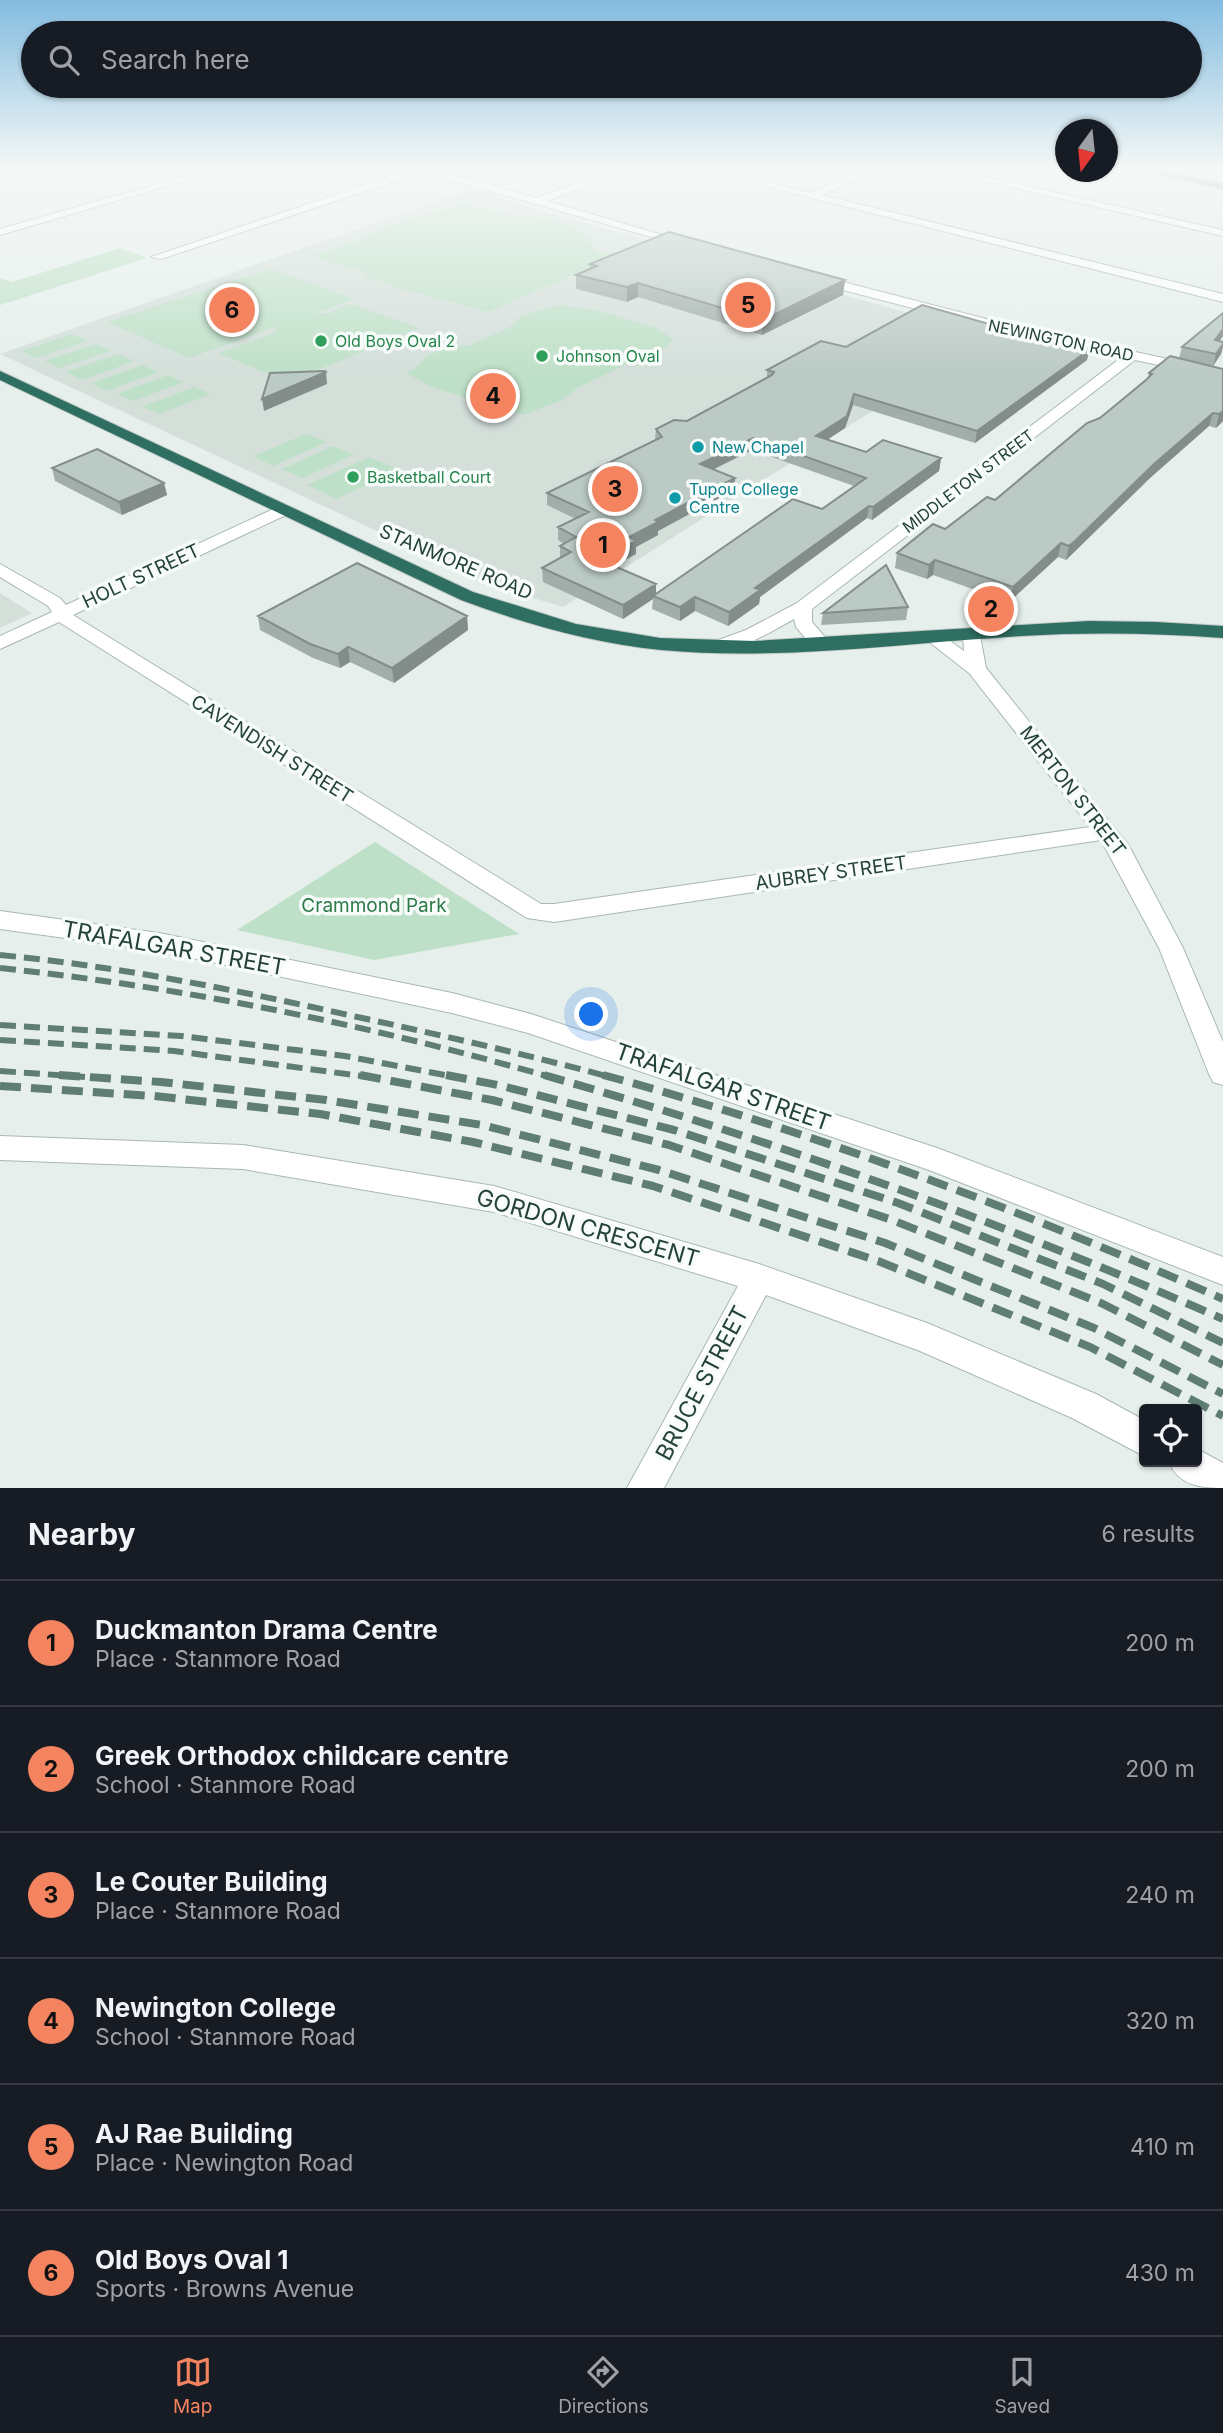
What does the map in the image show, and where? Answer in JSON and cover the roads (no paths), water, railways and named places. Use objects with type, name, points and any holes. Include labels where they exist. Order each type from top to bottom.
[{"type":"highway","name":"STANMORE ROAD","points":[[0,375],[467,596],[524,617],[611,638],[718,647],[1107,625],[1223,632]]},
{"type":"street","points":[[157,257],[218,236]]},
{"type":"street","points":[[660,236],[697,247]]},
{"type":"street","points":[[975,236],[1223,298]]},
{"type":"street","name":"NEWINGTON ROAD","points":[[802,275],[1001,327],[1223,375]]},
{"type":"street","name":"MIDDLETON STREET","points":[[718,647],[753,634],[803,607],[1133,355]]},
{"type":"street","name":"HOLT STREET","points":[[0,643],[282,510]]},
{"type":"street","name":"CAVENDISH STREET","points":[[0,569],[54,602],[68,621],[524,907],[536,912],[554,914]]},
{"type":"street","points":[[803,607],[803,623],[820,643]]},
{"type":"street","points":[[972,634],[976,669]]},
{"type":"street","name":"MERTON STREET","points":[[932,637],[976,669],[1107,832],[1129,864],[1171,948],[1223,1074]]},
{"type":"street","name":"AUBREY STREET","points":[[554,914],[1107,832]]},
{"type":"street","name":"TRAFALGAR STREET","points":[[0,920],[159,942],[427,998],[531,1024],[937,1160],[1223,1271]]},
{"type":"street","name":"GORDON CRESCENT","points":[[0,1147],[243,1157],[481,1197],[621,1235],[759,1278],[927,1338],[1084,1406],[1139,1436]]},
{"type":"street","name":"BRUCE STREET","points":[[645,1488],[759,1278]]},
{"type":"street","points":[[1194,1467],[1223,1482]]},
{"type":"railway","points":[[0,955],[91,966],[227,989],[455,1039],[610,1077]]},
{"type":"railway","points":[[0,968],[140,986],[278,1010],[414,1041],[550,1077]]},
{"type":"railway","points":[[0,1025],[181,1036],[345,1056],[455,1077]]},
{"type":"railway","points":[[0,1040],[174,1051],[369,1077]]},
{"type":"railway","points":[[0,1071],[85,1077]]},
{"type":"railway","points":[[59,1075],[161,1082],[326,1100],[482,1125],[659,1170],[885,1243],[1094,1328],[1223,1394]]},
{"type":"railway","points":[[360,1075],[492,1100],[669,1145],[892,1220],[1101,1303],[1223,1365]]},
{"type":"railway","points":[[446,1075],[498,1085],[674,1130],[898,1203],[1103,1284],[1223,1343]]},
{"type":"railway","points":[[544,1075],[717,1127],[888,1185],[1056,1249],[1223,1319]]},
{"type":"railway","points":[[603,1075],[761,1122],[918,1175],[1072,1235],[1223,1299]]},
{"type":"railway","points":[[0,1086],[154,1096],[320,1114],[473,1142],[653,1186],[878,1261],[1090,1347],[1223,1416]]},
{"type":"place","name":"AJ Rae Building","points":[[748,305]]},
{"type":"place","name":"Old Boys Oval 1","points":[[232,310]]},
{"type":"place","name":"Old Boys Oval 2","points":[[321,341]]},
{"type":"place","name":"Johnson Oval","points":[[542,356]]},
{"type":"place","name":"Newington College","points":[[493,396]]},
{"type":"place","name":"New Chapel","points":[[698,447]]},
{"type":"place","name":"Basketball Court","points":[[353,477]]},
{"type":"place","name":"Le Couter Building","points":[[615,489]]},
{"type":"place","name":"Tupou College Centre","points":[[675,498]]},
{"type":"place","name":"Duckmanton Drama Centre","points":[[603,545]]},
{"type":"place","name":"Greek Orthodox childcare centre","points":[[991,609]]},
{"type":"park label","name":"Crammond Park","points":[[374,905]]}]
